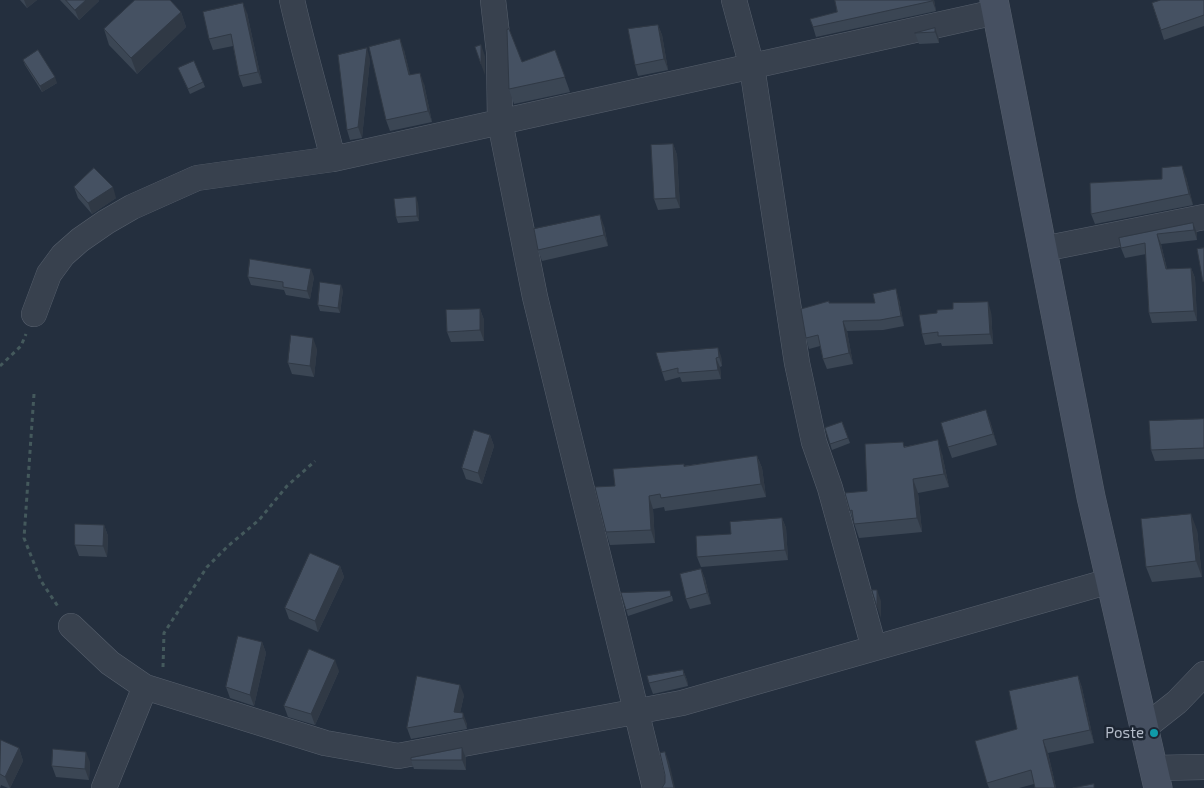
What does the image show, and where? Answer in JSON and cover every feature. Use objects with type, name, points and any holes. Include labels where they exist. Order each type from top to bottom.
[{"type":"street","points":[[292,0],[306,60],[334,159]]},
{"type":"street","points":[[493,0],[499,52],[500,122],[534,297],[638,712],[655,788]]},
{"type":"street","points":[[734,0],[752,66],[798,370],[814,442],[830,488],[874,648]]},
{"type":"street","points":[[34,314],[49,274],[63,255],[80,240],[132,207],[196,178],[334,159],[752,66],[995,6],[1091,497],[1156,778],[1204,767]]},
{"type":"street","points":[[1043,249],[1204,217]]},
{"type":"street","points":[[71,626],[110,663],[145,687],[326,743],[398,756],[682,703],[1110,581]]},
{"type":"street","points":[[1144,728],[1178,702],[1204,674]]},
{"type":"street","points":[[104,788],[145,687]]},
{"type":"path","points":[[0,366],[21,346],[34,314]]},
{"type":"path","points":[[34,394],[24,538],[41,581],[71,626]]},
{"type":"path","points":[[163,667],[164,633],[207,567],[259,520],[287,486],[315,461]]},
{"type":"building","points":[[66,0],[86,0],[75,10]]},
{"type":"building","points":[[135,0],[170,0],[181,12],[131,58],[104,29]]},
{"type":"building","points":[[835,0],[932,1],[813,27],[810,19],[837,12]]},
{"type":"building","points":[[1161,0],[1204,0],[1204,15],[1161,30],[1152,3]]},
{"type":"building","points":[[243,3],[258,72],[239,76],[231,34],[209,39],[203,12]]},
{"type":"building","points":[[658,25],[664,59],[635,65],[628,29]]},
{"type":"building","points":[[935,28],[935,32],[915,33]]},
{"type":"building","points":[[509,29],[522,62],[555,50],[565,77],[509,89],[507,30]]},
{"type":"building","points":[[400,39],[409,75],[420,73],[428,111],[386,120],[369,47]]},
{"type":"building","points":[[481,45],[481,64],[475,47]]},
{"type":"building","points":[[367,48],[358,127],[347,130],[338,55]]},
{"type":"building","points":[[38,50],[55,77],[40,86],[23,60]]},
{"type":"building","points":[[194,61],[203,82],[188,89],[178,68]]},
{"type":"building","points":[[673,144],[676,198],[654,199],[651,145]]},
{"type":"building","points":[[1182,166],[1189,194],[1091,214],[1090,183],[1162,179],[1162,168]]},
{"type":"building","points":[[94,168],[113,187],[88,203],[74,187]]},
{"type":"building","points":[[416,197],[417,216],[396,217],[394,199]]},
{"type":"building","points":[[600,215],[604,235],[538,250],[534,229]]},
{"type":"building","points":[[1193,223],[1194,230],[1157,234],[1166,269],[1191,268],[1194,311],[1149,313],[1145,243],[1121,248],[1119,238]]},
{"type":"building","points":[[1204,248],[1204,281],[1203,282],[1197,249]]},
{"type":"building","points":[[250,259],[311,269],[307,291],[283,287],[283,282],[248,277]]},
{"type":"building","points":[[320,282],[341,285],[338,308],[318,305]]},
{"type":"building","points":[[896,289],[901,316],[880,320],[843,321],[849,353],[823,359],[818,335],[806,338],[801,309],[829,301],[829,303],[875,303],[873,294]]},
{"type":"building","points":[[988,302],[990,334],[938,336],[938,332],[922,334],[919,315],[937,313],[937,310],[953,309],[953,303]]},
{"type":"building","points":[[480,309],[480,330],[447,332],[446,310]]},
{"type":"building","points":[[291,335],[313,338],[310,366],[288,363]]},
{"type":"building","points":[[718,348],[719,357],[716,358],[718,370],[678,373],[678,368],[662,372],[656,353]]},
{"type":"building","points":[[986,410],[993,434],[948,447],[941,423]]},
{"type":"building","points":[[1204,419],[1204,448],[1151,450],[1149,421]]},
{"type":"building","points":[[842,422],[848,438],[830,444],[825,428]]},
{"type":"building","points":[[474,430],[490,435],[478,473],[462,468]]},
{"type":"building","points":[[938,440],[944,474],[913,479],[917,518],[854,524],[852,510],[850,511],[845,493],[867,491],[865,444],[903,442],[904,447]]},
{"type":"building","points":[[757,456],[761,484],[661,498],[660,494],[649,496],[651,530],[606,532],[595,487],[615,486],[613,469],[684,464],[684,466]]},
{"type":"building","points":[[1191,514],[1196,561],[1146,567],[1141,519]]},
{"type":"building","points":[[782,518],[785,550],[697,557],[696,536],[731,534],[730,522]]},
{"type":"building","points":[[75,524],[104,525],[103,546],[75,545]]},
{"type":"building","points":[[310,553],[340,566],[315,621],[285,608]]},
{"type":"building","points":[[701,569],[707,593],[686,599],[680,574]]},
{"type":"building","points":[[872,590],[877,590],[877,607]]},
{"type":"building","points":[[670,591],[671,596],[626,610],[621,593]]},
{"type":"building","points":[[238,636],[262,642],[250,695],[226,687]]},
{"type":"building","points":[[309,649],[335,660],[311,714],[284,706]]},
{"type":"building","points":[[683,670],[684,675],[649,683],[647,676]]},
{"type":"building","points":[[417,676],[460,685],[454,712],[463,713],[463,718],[407,728]]},
{"type":"building","points":[[1078,676],[1090,730],[1043,740],[1055,788],[1035,788],[1031,770],[987,783],[975,741],[1017,729],[1009,691]]},
{"type":"building","points":[[1,740],[19,748],[5,777],[0,774]]},
{"type":"building","points":[[462,748],[462,760],[411,760],[411,758]]},
{"type":"building","points":[[53,749],[86,752],[85,769],[52,766]]},
{"type":"building","points":[[665,752],[674,788],[662,788],[665,783],[665,775],[660,753]]},
{"type":"building","points":[[1094,784],[1094,788],[1073,788]]},
{"type":"place","name":"Poste","points":[[1154,733]]}]
